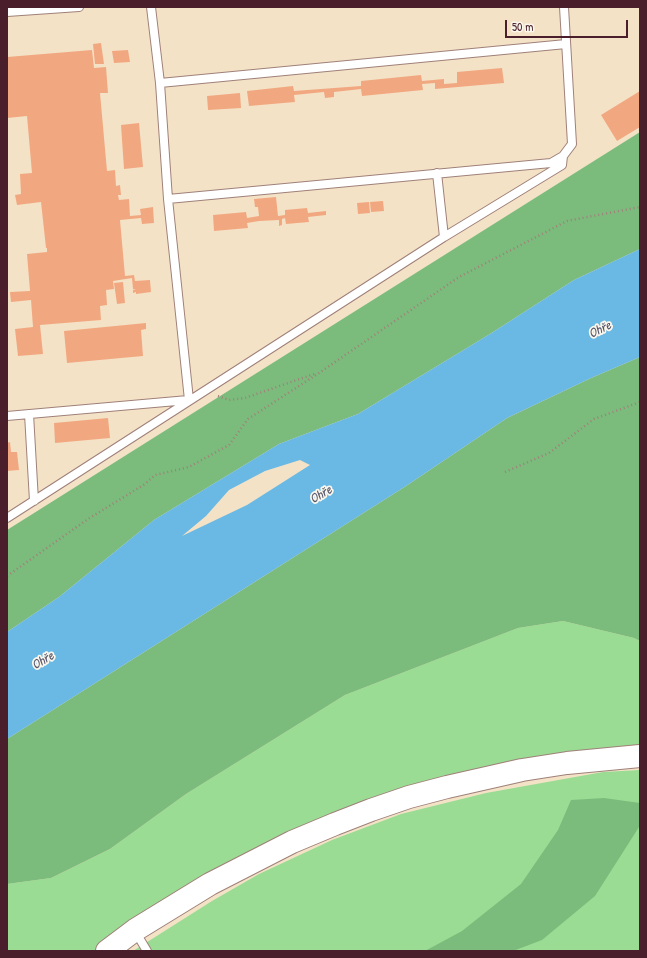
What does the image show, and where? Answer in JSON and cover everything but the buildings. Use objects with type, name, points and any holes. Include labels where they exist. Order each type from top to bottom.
[{"type":"street","points":[[107,951],[135,930],[210,884],[255,860],[335,824],[379,807],[447,787],[522,770],[567,763],[640,756]]},
{"type":"lane","points":[[7,12],[79,7]]},
{"type":"lane","points":[[151,7],[160,83],[168,198],[189,400]]},
{"type":"lane","points":[[168,198],[551,163],[563,156],[572,144],[564,7]]},
{"type":"lane","points":[[160,83],[566,44]]},
{"type":"lane","points":[[7,518],[444,237],[562,165],[563,156]]},
{"type":"lane","points":[[437,174],[444,237]]},
{"type":"lane","points":[[7,416],[189,400]]},
{"type":"lane","points":[[29,414],[34,501]]},
{"type":"lane","points":[[135,930],[147,951]]},
{"type":"path","points":[[7,576],[88,519],[145,484],[155,475],[190,467],[229,444],[248,419],[319,373],[459,277],[567,221],[640,207]]},
{"type":"path","points":[[208,388],[219,397],[229,400],[245,398],[319,373]]},
{"type":"path","points":[[505,472],[549,453],[594,419],[640,402]]},
{"type":"green space","points":[[640,132],[640,249],[574,280],[490,334],[358,414],[279,444],[154,520],[59,597],[7,632],[7,530]]},
{"type":"green space","points":[[640,357],[640,641],[634,638],[563,621],[518,628],[345,695],[186,794],[110,849],[51,878],[7,884],[7,739],[406,486],[507,418],[591,378]]},
{"type":"green space","points":[[563,621],[634,638],[640,641],[640,748],[351,807],[96,951],[7,951],[7,884],[51,878],[110,849],[186,794],[345,695],[518,628]]},
{"type":"green space","points":[[640,770],[640,951],[133,951],[212,901],[259,874],[332,840],[401,814],[486,793],[603,772]]},
{"type":"green space","points":[[604,798],[640,803],[639,827],[595,896],[542,940],[513,951],[425,951],[462,931],[521,884],[558,830],[571,800]]},
{"type":"water","name":"Ohře","points":[[640,249],[640,357],[591,378],[507,418],[406,486],[7,739],[7,632],[59,597],[154,520],[279,444],[358,414],[490,334],[574,280]],"holes":[[[300,460],[310,465],[247,505],[182,536],[206,516],[229,490],[265,471]]]}]
